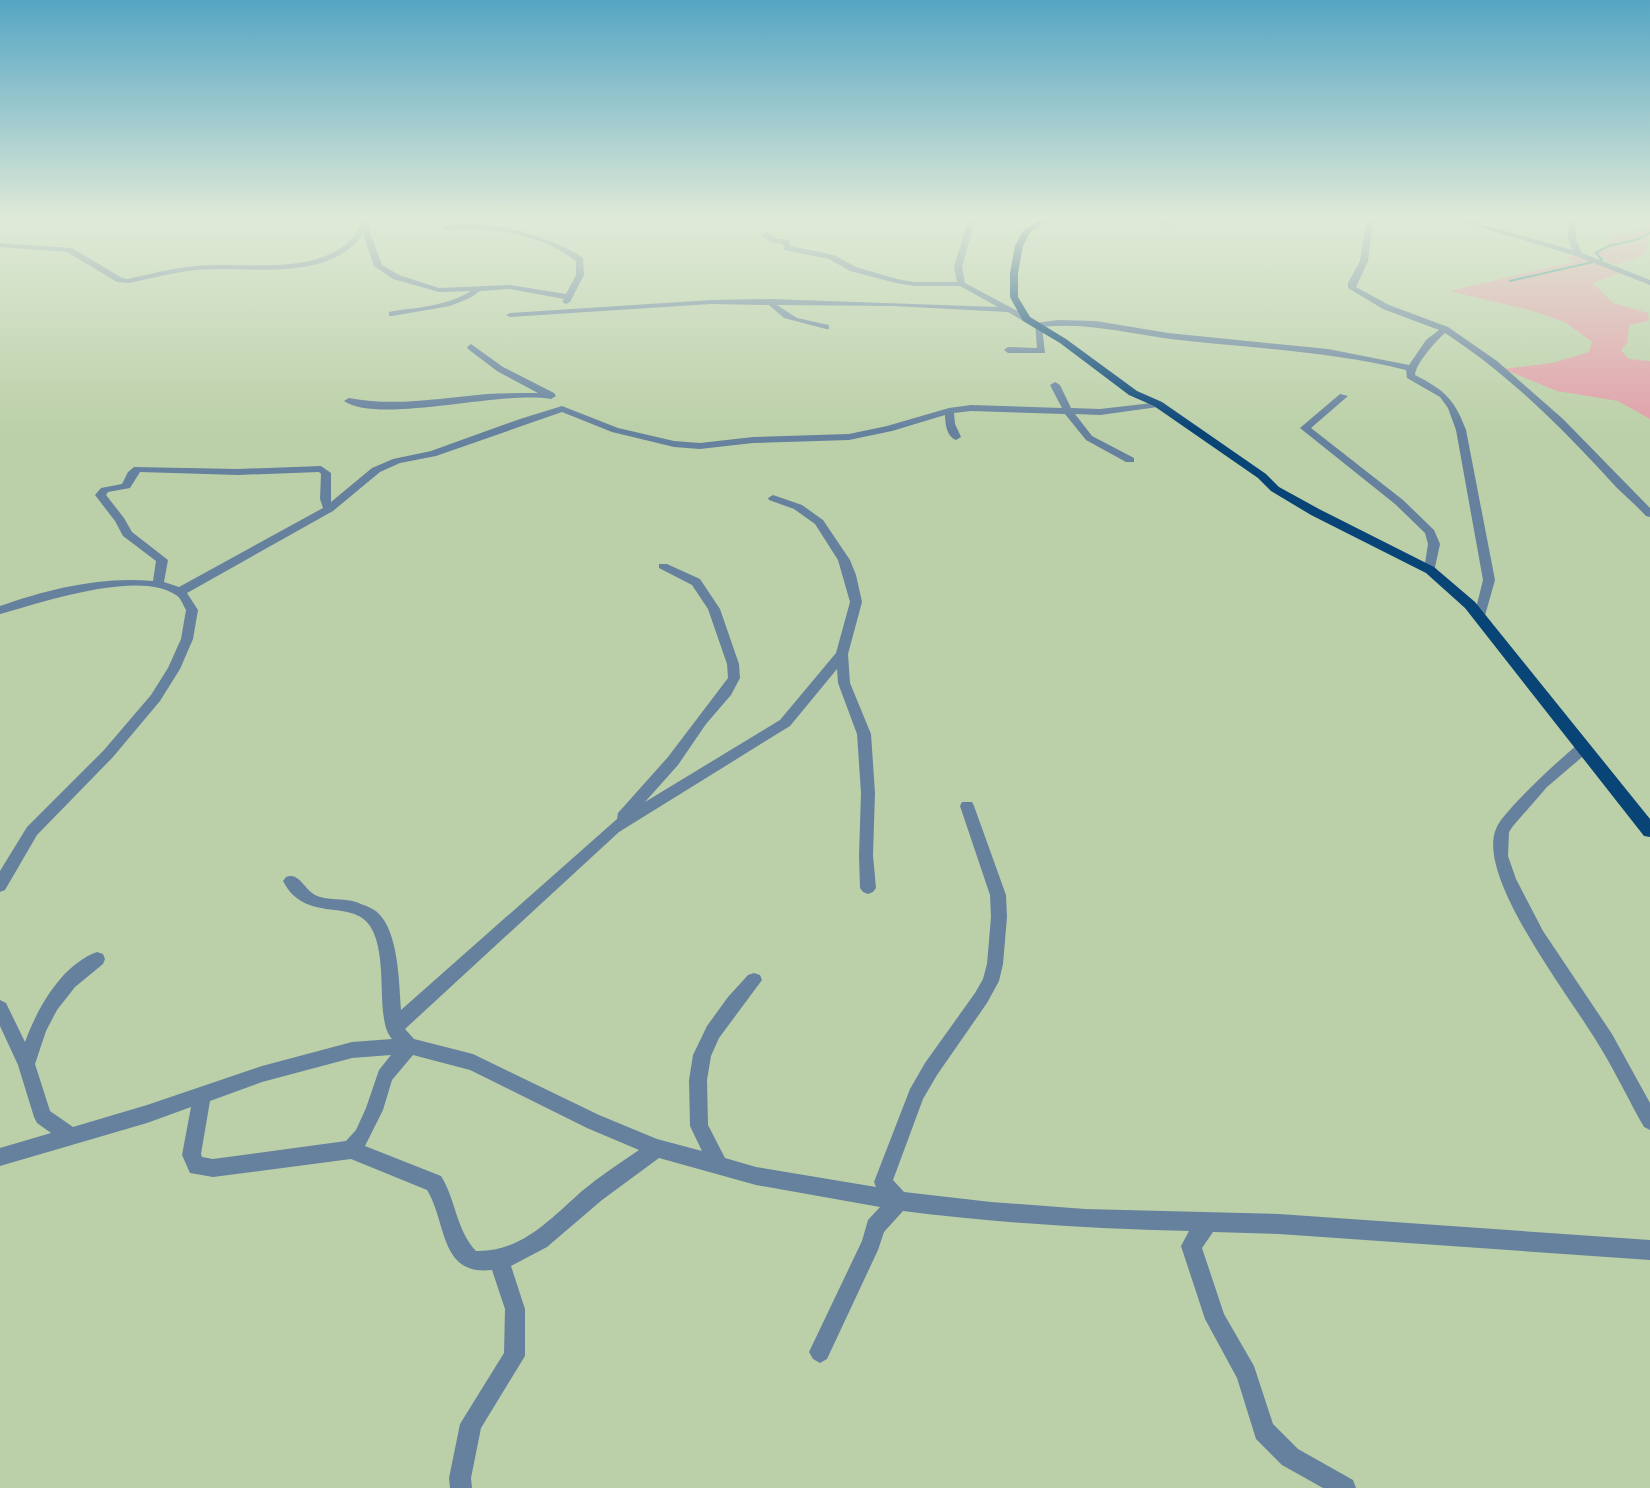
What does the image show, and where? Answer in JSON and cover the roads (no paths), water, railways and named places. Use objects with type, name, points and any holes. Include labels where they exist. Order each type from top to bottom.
[{"type":"main road","points":[[1014,289],[1014,297],[1032,322],[1133,393],[1158,404],[1262,476],[1275,489],[1314,512],[1430,570],[1480,616],[1650,831]]},
{"type":"street","points":[[437,289],[482,289]]},
{"type":"street","points":[[528,289],[569,297]]},
{"type":"street","points":[[572,289],[564,310],[572,312]]},
{"type":"street","points":[[971,289],[1032,322],[1102,319],[1179,337],[1347,353],[1411,368]]},
{"type":"street","points":[[1355,289],[1386,307],[1445,328],[1494,361],[1576,434],[1621,486],[1650,514]]},
{"type":"street","points":[[392,314],[447,304],[468,297],[478,290]]},
{"type":"street","points":[[510,315],[672,303],[771,301],[1007,310]]},
{"type":"street","points":[[771,301],[776,311],[784,315],[826,327]]},
{"type":"street","points":[[1008,350],[1042,351],[1032,322]]},
{"type":"street","points":[[1445,328],[1429,342],[1417,363],[1411,368],[1410,376],[1434,387],[1454,407],[1461,430],[1489,580],[1480,616]]},
{"type":"street","points":[[471,347],[500,369],[551,396],[562,409],[615,430],[674,444],[700,446],[753,440],[849,437],[889,429],[949,411],[994,408],[1069,413],[1100,412],[1158,404]]},
{"type":"street","points":[[1055,385],[1069,413],[1089,438],[1130,460]]},
{"type":"street","points":[[350,401],[366,406],[402,406],[485,397],[551,396]]},
{"type":"street","points":[[1342,396],[1305,428],[1399,502],[1430,532],[1434,544],[1430,570]]},
{"type":"street","points":[[377,462],[397,461],[433,454],[523,420],[562,409]]},
{"type":"street","points":[[949,411],[950,424],[956,437]]},
{"type":"street","points":[[180,592],[329,509],[376,470],[397,461]]},
{"type":"street","points":[[158,585],[163,566],[162,560],[127,534],[120,520],[100,495],[105,490],[126,486],[132,474],[138,470],[238,472],[321,469],[326,472],[325,499],[329,509]]},
{"type":"street","points":[[773,498],[798,507],[819,522],[844,560],[850,575],[856,602],[842,654],[844,683],[864,734],[868,793],[866,855],[868,888]]},
{"type":"street","points":[[393,1028],[614,828],[673,761],[701,721],[726,692],[734,678],[733,664],[714,609],[696,582],[663,566]]},
{"type":"street","points":[[0,610],[58,591],[99,586],[158,585],[180,592],[192,610],[192,625],[188,640],[174,668],[141,716],[92,772],[36,826],[14,859],[0,886]]},
{"type":"street","points":[[614,828],[785,723],[842,654]]},
{"type":"street","points":[[1583,748],[1542,783],[1508,822],[1502,831],[1501,856],[1508,879],[1537,936],[1606,1040],[1650,1121]]},
{"type":"street","points":[[899,1201],[883,1182],[905,1119],[932,1069],[991,981],[995,964],[999,917],[998,896],[967,806]]},
{"type":"street","points":[[291,881],[309,901],[321,905],[345,906],[363,912],[375,920],[386,946],[393,1028],[409,1046]]},
{"type":"street","points":[[26,1064],[37,1029],[56,995],[77,973],[97,959]]},
{"type":"street","points":[[720,1167],[699,1126],[698,1080],[702,1055],[718,1025],[754,980]]},
{"type":"street","points":[[0,1008],[26,1064],[43,1117],[71,1136]]},
{"type":"street","points":[[351,1150],[362,1136],[374,1110],[385,1076],[409,1046]]},
{"type":"street","points":[[0,1157],[202,1095],[262,1074],[352,1050],[409,1046],[473,1062],[593,1122],[657,1148],[720,1167],[768,1178],[899,1201],[1001,1213],[1085,1219],[1279,1224],[1650,1250]]},
{"type":"street","points":[[202,1095],[190,1155],[197,1166],[213,1168],[351,1150],[434,1183],[441,1192],[446,1219],[452,1234],[467,1256],[474,1261],[498,1261],[529,1248],[553,1232],[588,1199],[657,1148]]},
{"type":"street","points":[[820,1352],[871,1243],[875,1227],[899,1201]]},
{"type":"street","points":[[1208,1222],[1191,1246],[1215,1319],[1246,1374],[1264,1431],[1290,1457],[1344,1488]]},
{"type":"street","points":[[461,1488],[460,1478],[471,1424],[514,1356],[515,1310],[507,1280],[498,1261]]}]
